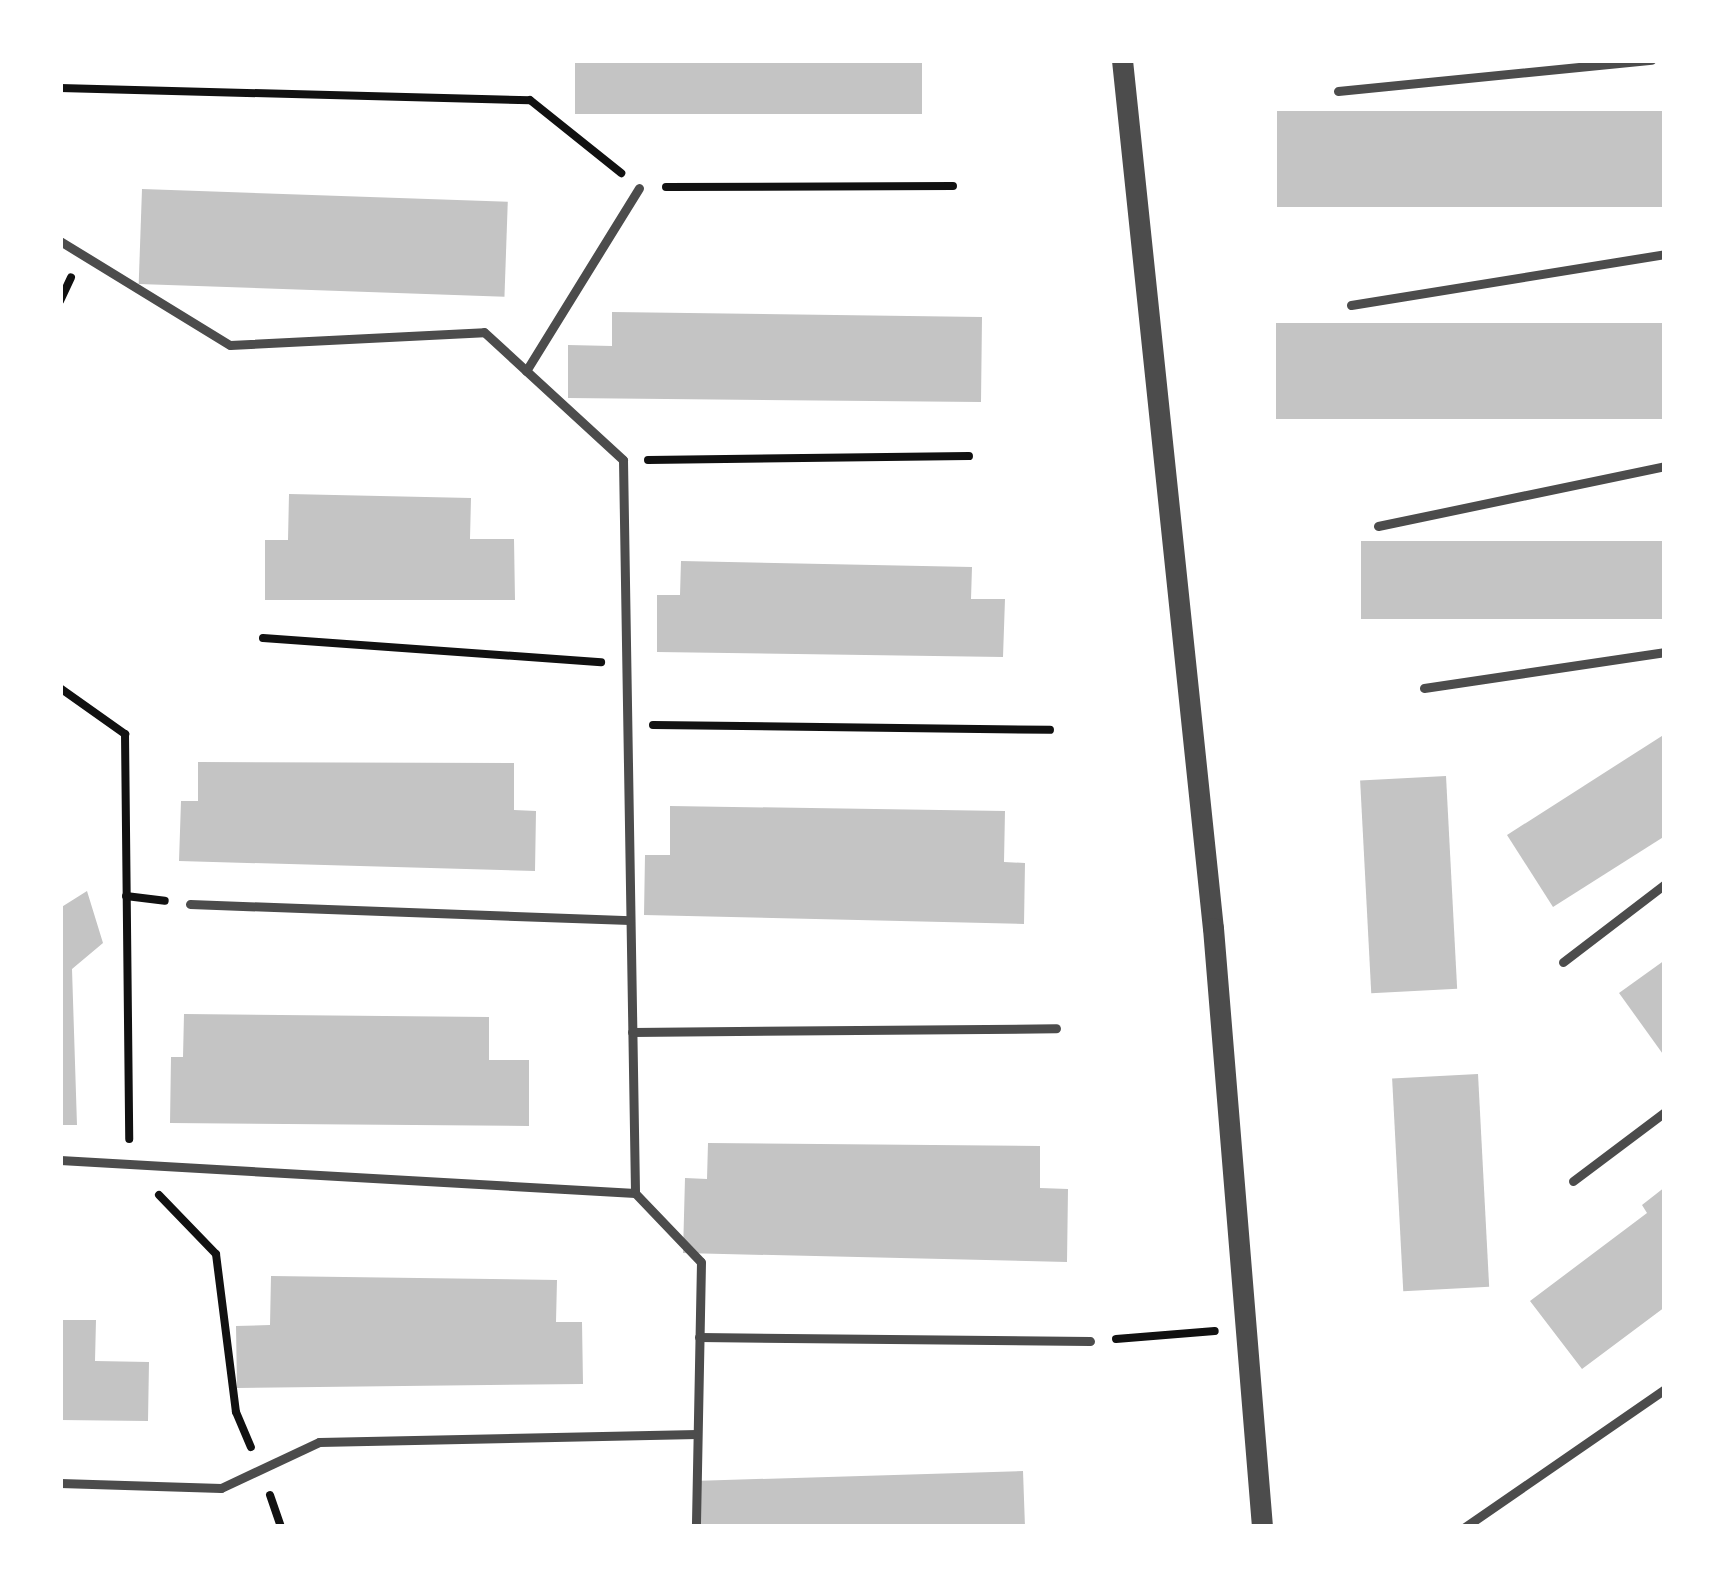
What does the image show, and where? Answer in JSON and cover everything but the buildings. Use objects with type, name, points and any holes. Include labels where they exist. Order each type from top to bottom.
[{"type":"street","points":[[1122,60],[1213,928],[1262,1527]]},
{"type":"lane","points":[[1338,91],[1652,60]]},
{"type":"lane","points":[[526,371],[640,188]]},
{"type":"lane","points":[[60,241],[230,345],[484,332],[622,460],[634,1193]]},
{"type":"lane","points":[[1351,305],[1665,254]]},
{"type":"lane","points":[[1378,526],[1665,466]]},
{"type":"lane","points":[[1424,688],[1665,652]]},
{"type":"lane","points":[[1563,962],[1665,884]]},
{"type":"lane","points":[[190,904],[630,920]]},
{"type":"lane","points":[[632,1032],[1056,1028]]},
{"type":"lane","points":[[1573,1181],[1665,1112]]},
{"type":"lane","points":[[60,1160],[634,1193],[701,1262],[696,1527]]},
{"type":"lane","points":[[699,1337],[1090,1341]]},
{"type":"lane","points":[[1465,1527],[1665,1389]]},
{"type":"lane","points":[[60,1483],[220,1489],[320,1442],[697,1434]]},
{"type":"path","points":[[60,88],[530,100],[640,188],[953,186]]},
{"type":"path","points":[[622,460],[969,456]]},
{"type":"path","points":[[263,638],[626,664]]},
{"type":"path","points":[[60,688],[125,734],[129,1164],[216,1254],[236,1412],[281,1527]]},
{"type":"path","points":[[627,725],[1050,730]]},
{"type":"path","points":[[1090,1341],[1248,1329]]}]
